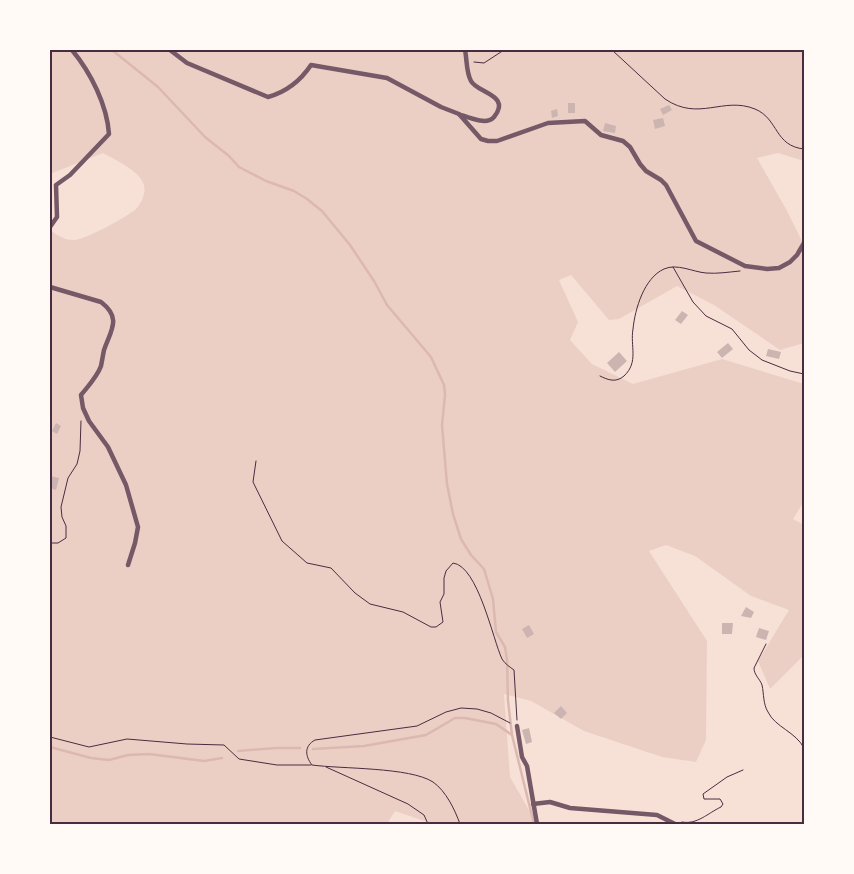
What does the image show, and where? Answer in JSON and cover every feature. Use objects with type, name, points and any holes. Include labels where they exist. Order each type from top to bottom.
[{"type":"street","points":[[50,227],[57,217],[56,185],[70,174],[109,134],[104,109],[96,90],[82,62],[72,50]]},
{"type":"street","points":[[170,50],[187,63],[268,97],[286,90],[305,74],[311,65],[387,78],[441,107],[482,121],[488,121],[492,119],[498,110],[497,100],[474,85],[470,80],[465,50]]},
{"type":"street","points":[[460,114],[480,139],[488,141],[497,141],[548,123],[585,121],[601,135],[623,141],[630,147],[646,171],[666,185],[696,241],[745,266],[766,269],[779,268],[798,255],[804,242]]},
{"type":"street","points":[[50,286],[101,302],[108,307],[113,320],[113,330],[104,350],[100,367],[95,378],[81,394],[83,408],[89,421],[108,446],[126,485],[138,526],[128,565]]},
{"type":"street","points":[[517,726],[522,757],[527,766],[537,824]]},
{"type":"street","points":[[533,804],[550,802],[570,808],[657,815],[675,821]]},
{"type":"path","points":[[468,61],[484,63],[504,50]]},
{"type":"path","points":[[612,50],[655,91],[674,105],[690,110],[743,106],[756,110],[771,122],[786,143],[804,149]]},
{"type":"path","points":[[673,267],[693,302],[706,316],[732,329],[749,350],[762,360],[790,372],[804,374]]},
{"type":"path","points":[[600,376],[610,381],[620,380],[631,367],[634,348],[633,328],[639,304],[648,285],[656,274],[673,267],[706,273],[749,270],[751,267]]},
{"type":"path","points":[[50,544],[58,543],[66,538],[66,526],[62,517],[61,507],[68,478],[77,464],[80,451],[81,420]]},
{"type":"path","points":[[256,461],[253,482],[282,541],[308,563],[331,568],[355,593],[370,604],[404,612],[436,627],[443,622],[440,602],[444,594],[446,571],[453,563],[462,567],[478,589],[503,661],[514,670],[517,726]]},
{"type":"path","points":[[766,644],[754,668],[754,672],[761,682],[767,712],[796,737],[804,748]]},
{"type":"path","points":[[312,765],[308,759],[307,750],[311,742],[315,740],[417,726],[446,712],[460,708],[484,710],[507,721]]},
{"type":"path","points":[[50,737],[89,747],[127,739],[224,745],[239,759],[277,765],[312,765],[421,776],[439,788],[460,824]]},
{"type":"path","points":[[325,767],[408,804],[424,815],[428,824]]},
{"type":"path","points":[[675,821],[689,823],[702,819],[721,807],[723,804],[720,799],[706,800],[703,794],[743,770]]},
{"type":"shaded area","points":[[50,50],[804,50],[804,161],[778,153],[757,158],[804,245],[804,343],[780,350],[714,305],[677,286],[619,319],[609,320],[571,275],[559,280],[578,322],[570,340],[592,364],[633,384],[722,359],[804,384],[804,501],[793,519],[804,525],[804,655],[770,689],[758,661],[789,610],[751,596],[695,556],[666,545],[649,551],[707,641],[706,740],[696,762],[662,757],[584,731],[531,701],[504,694],[510,777],[537,824],[433,824],[395,811],[387,824],[50,824],[50,230],[68,240],[80,239],[97,232],[137,208],[142,200],[144,186],[137,174],[103,153],[50,174]]},
{"type":"building","points":[[568,103],[575,103],[575,113],[568,113]]},
{"type":"building","points":[[669,105],[672,110],[663,115],[660,109]]},
{"type":"building","points":[[557,109],[558,116],[552,118],[551,111]]},
{"type":"building","points":[[663,118],[665,126],[655,129],[653,120]]},
{"type":"building","points":[[605,123],[616,126],[615,133],[603,131]]},
{"type":"building","points":[[682,311],[688,315],[681,324],[675,320]]},
{"type":"building","points":[[728,343],[733,349],[722,358],[717,352]]},
{"type":"building","points":[[768,349],[781,352],[779,359],[766,356]]},
{"type":"building","points":[[619,352],[627,361],[615,372],[607,363]]},
{"type":"building","points":[[56,423],[61,426],[57,434],[52,431]]},
{"type":"building","points":[[50,476],[59,478],[56,490],[50,488]]},
{"type":"building","points":[[746,607],[754,612],[751,618],[741,616]]},
{"type":"building","points":[[722,623],[733,623],[732,634],[722,634]]},
{"type":"building","points":[[529,625],[534,634],[527,638],[522,629]]},
{"type":"building","points":[[759,628],[769,631],[766,640],[756,637]]},
{"type":"building","points":[[561,706],[567,713],[561,719],[554,713]]},
{"type":"building","points":[[529,728],[532,742],[526,744],[522,730]]},
{"type":"waterway","points":[[112,50],[158,87],[205,137],[229,156],[239,167],[266,181],[294,191],[322,211],[350,245],[374,281],[387,305],[431,357],[444,385],[442,425],[447,484],[453,514],[461,539],[471,555],[484,569],[493,599],[496,632],[505,647],[507,660],[508,701],[512,735],[534,824]]},
{"type":"waterway","points":[[313,749],[364,746],[426,735],[455,718],[496,724],[512,735]]},
{"type":"waterway","points":[[50,747],[91,758],[109,760],[128,755],[149,754],[204,761],[222,758]]},
{"type":"waterway","points":[[238,751],[300,748]]}]
